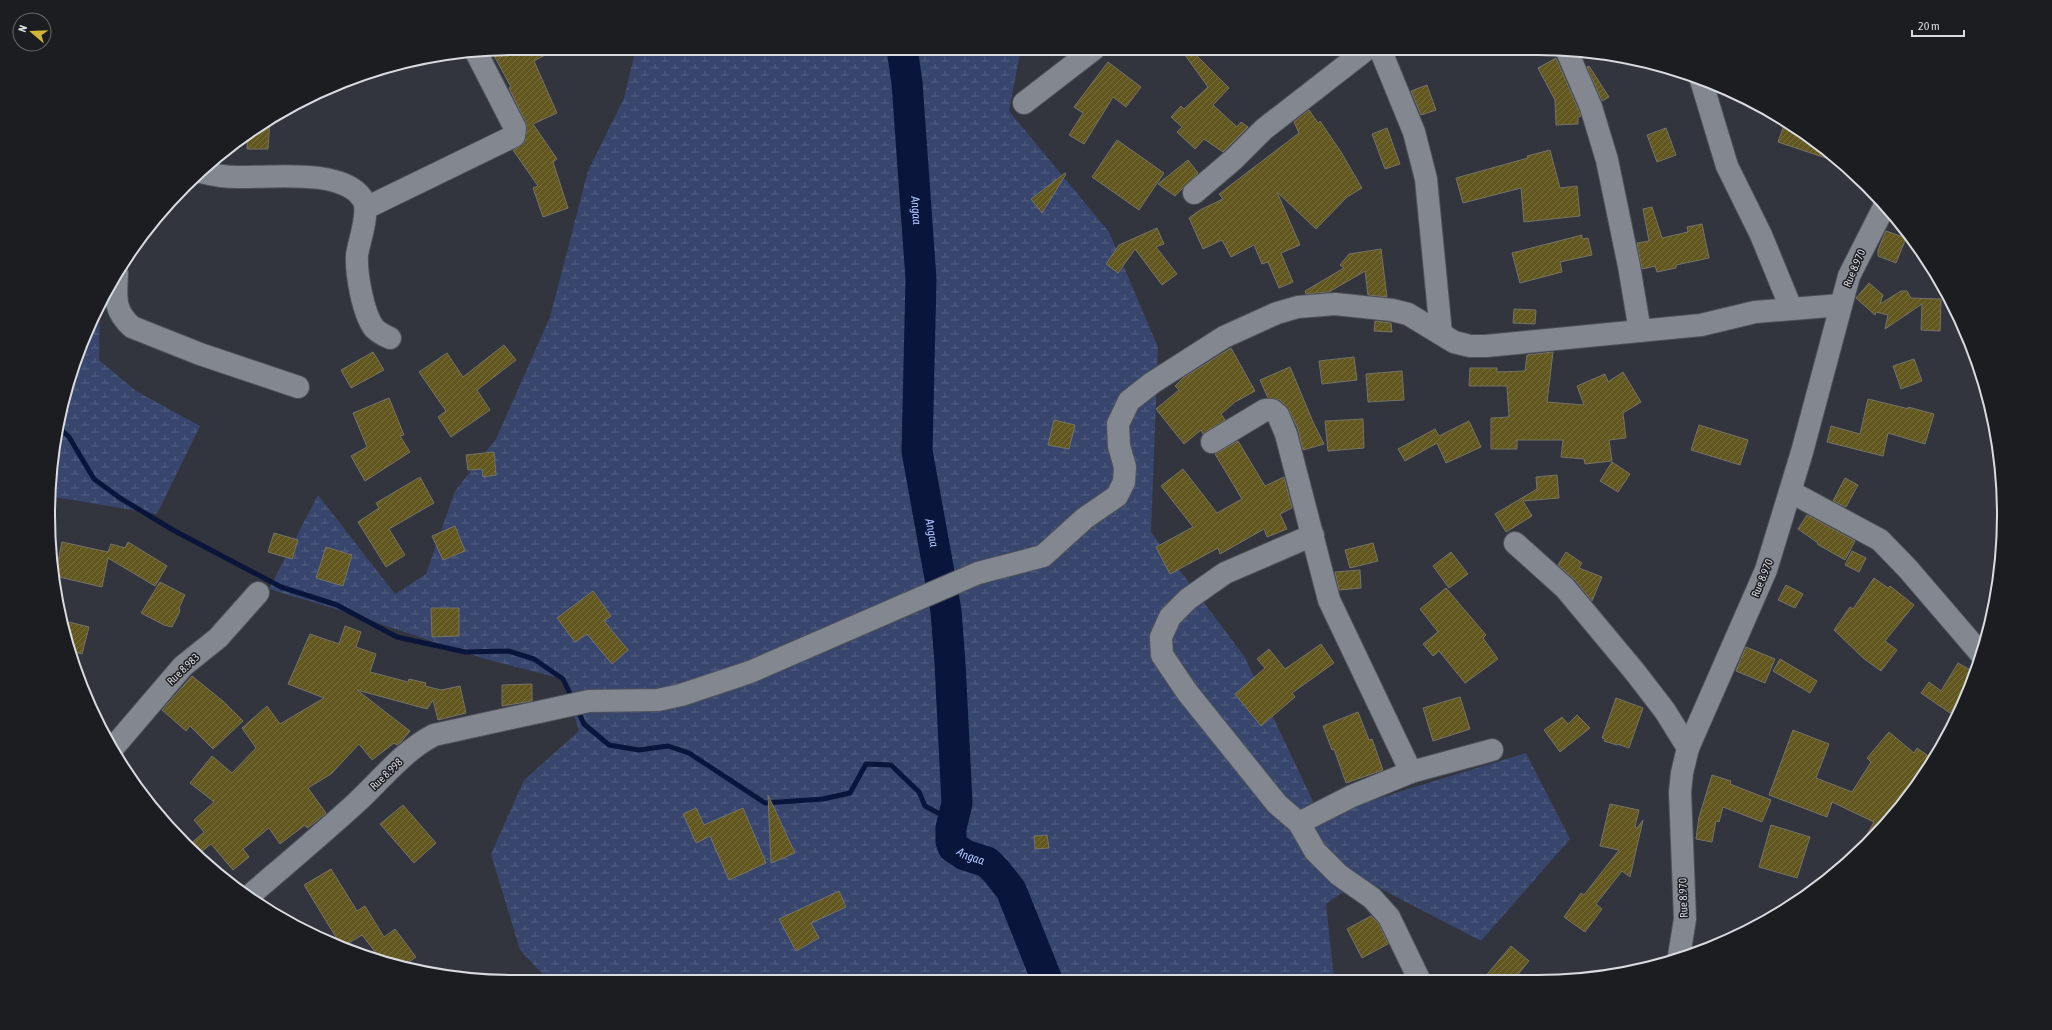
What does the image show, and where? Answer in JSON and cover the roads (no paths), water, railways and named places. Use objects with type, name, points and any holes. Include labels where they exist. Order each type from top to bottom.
[{"type":"street","points":[[1024,103],[1085,55]]},
{"type":"street","points":[[1194,193],[1234,159],[1264,129],[1359,55]]},
{"type":"street","points":[[1382,55],[1414,132],[1426,179],[1441,334]]},
{"type":"street","points":[[1569,56],[1591,107],[1607,160],[1629,266],[1640,331]]},
{"type":"street","points":[[366,208],[514,136],[515,128],[478,57]]},
{"type":"street","points":[[1703,86],[1727,166],[1761,235],[1791,308]]},
{"type":"street","points":[[208,173],[237,177],[301,176],[344,184],[358,193],[364,200],[366,208],[357,255],[361,291],[370,321],[380,334],[390,338]]},
{"type":"street","name":"Rue 8.970","points":[[1680,952],[1685,919],[1680,792],[1682,773],[1688,748],[1766,570],[1791,492],[1849,276],[1882,211]]},
{"type":"street","points":[[117,284],[118,310],[132,327],[200,354],[298,386]]},
{"type":"street","name":"Rue 8.998","points":[[253,893],[356,803],[422,742],[434,735],[589,701],[658,700],[681,695],[750,672],[978,573],[1043,556],[1085,518],[1117,496],[1124,482],[1125,467],[1119,446],[1118,424],[1129,401],[1152,383],[1224,337],[1260,320],[1298,307],[1335,304],[1392,310],[1408,314],[1454,342],[1470,346],[1486,346],[1701,325],[1755,312],[1841,305]]},
{"type":"street","points":[[1212,442],[1265,410],[1272,410],[1278,415],[1286,434],[1329,600],[1410,772]]},
{"type":"street","points":[[1791,492],[1880,540],[1908,569],[1977,649]]},
{"type":"street","points":[[1313,535],[1225,573],[1188,599],[1170,617],[1161,637],[1162,655],[1187,692],[1277,804],[1299,823],[1315,851],[1339,875],[1372,898],[1389,917],[1418,975]]},
{"type":"street","points":[[1515,543],[1565,588],[1635,672],[1665,711],[1688,748]]},
{"type":"street","name":"Rue 8.983","points":[[116,744],[184,666],[218,638],[258,593]]},
{"type":"street","points":[[1299,823],[1352,796],[1410,772],[1492,750]]},
{"type":"waterway","name":"Angaa","points":[[903,55],[907,83],[921,279],[917,451],[946,611],[957,803],[951,828],[951,841],[953,847],[965,855],[987,862],[1011,890],[1045,975]]},
{"type":"waterway","points":[[63,431],[69,437],[94,479],[120,498],[173,530],[281,587],[337,605],[397,637],[465,652],[508,651],[534,659],[563,679],[573,700]]},
{"type":"waterway","points":[[577,709],[584,724],[609,745],[639,750],[668,746],[689,753],[765,803],[823,799],[850,793],[866,764],[891,765],[919,792],[925,806],[953,821]]}]
